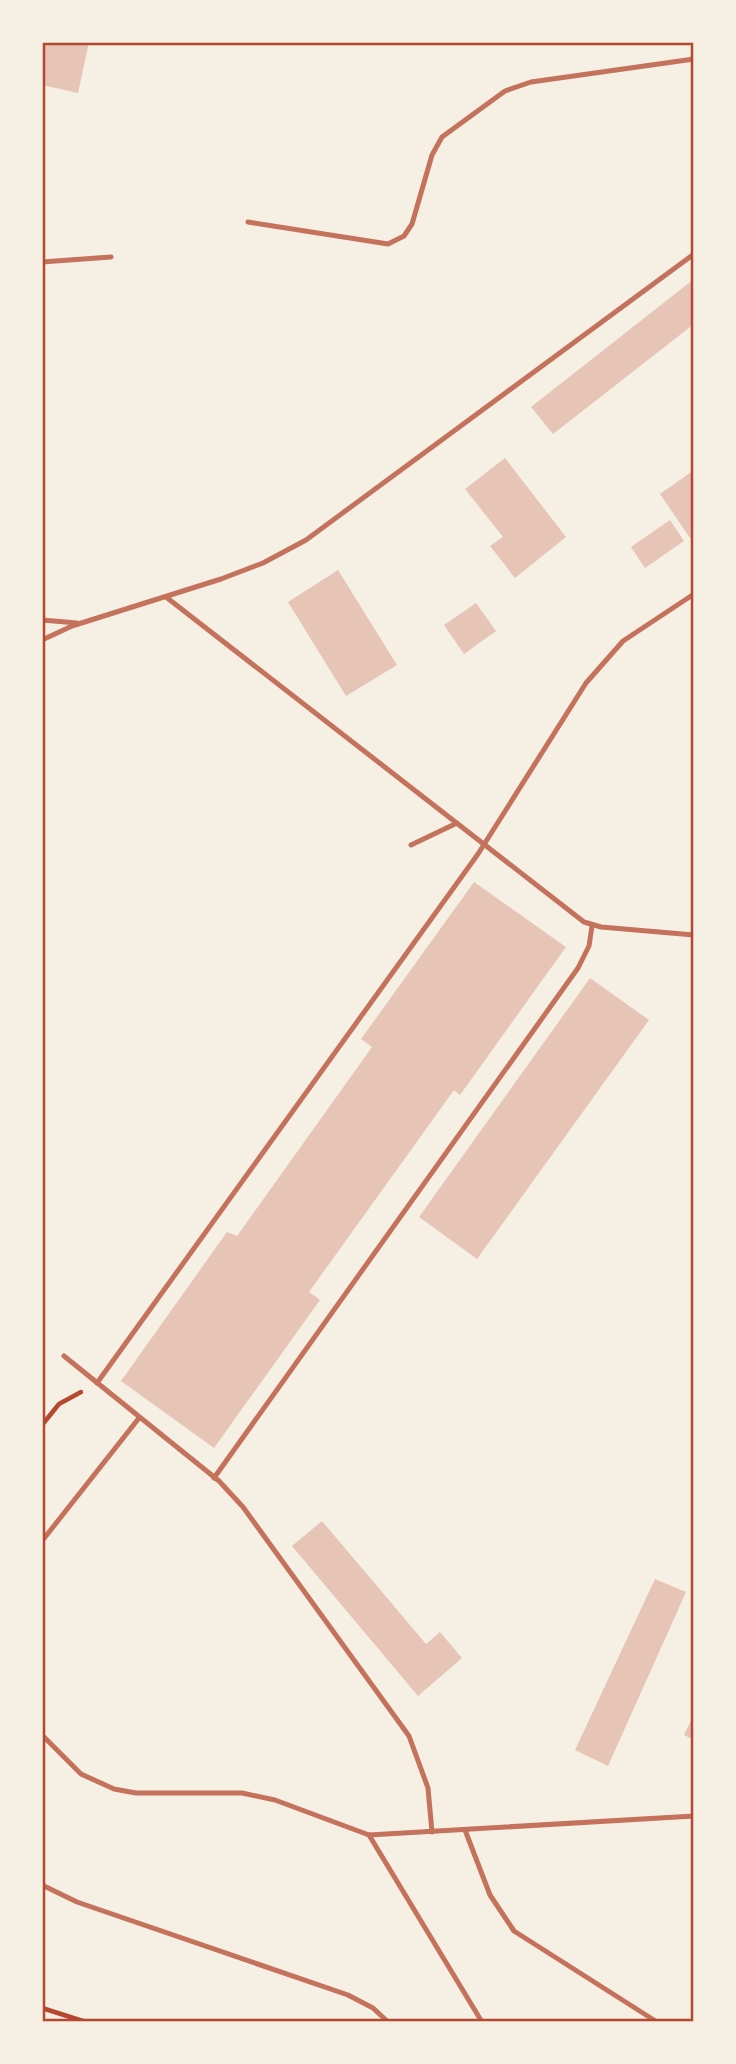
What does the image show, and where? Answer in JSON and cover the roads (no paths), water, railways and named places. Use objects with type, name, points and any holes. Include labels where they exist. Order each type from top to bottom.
[{"type":"lane","points":[[248,222],[388,244],[396,242],[412,224],[432,155],[442,137],[505,91],[531,82],[694,59]]},
{"type":"lane","points":[[42,640],[81,624],[263,563],[306,540],[694,254]]},
{"type":"lane","points":[[42,262],[111,257]]},
{"type":"lane","points":[[97,1383],[484,844],[586,683],[623,641],[694,594]]},
{"type":"lane","points":[[166,597],[592,926],[694,935]]},
{"type":"lane","points":[[42,620],[81,624]]},
{"type":"lane","points":[[411,845],[457,823]]},
{"type":"lane","points":[[214,1478],[578,968],[589,946],[592,926]]},
{"type":"lane","points":[[64,1356],[214,1478],[243,1507],[409,1736],[428,1788],[432,1832]]},
{"type":"lane","points":[[42,1541],[139,1418]]},
{"type":"lane","points":[[42,1735],[81,1774],[114,1789],[136,1793],[242,1793],[275,1800],[369,1835],[694,1816]]},
{"type":"lane","points":[[465,1830],[490,1895],[514,1931],[657,2022]]},
{"type":"lane","points":[[369,1835],[482,2022]]},
{"type":"lane","points":[[42,1885],[77,1902],[348,1995],[373,2008],[388,2022]]}]
